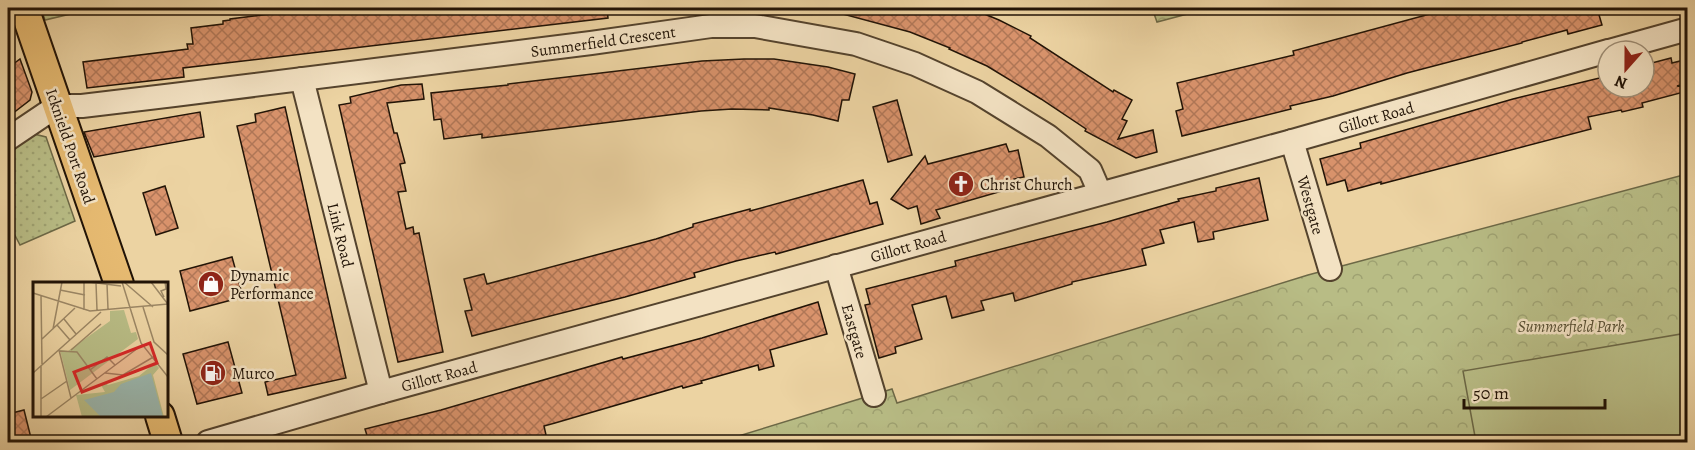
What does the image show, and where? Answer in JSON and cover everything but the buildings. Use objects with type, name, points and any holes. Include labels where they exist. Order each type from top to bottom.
[{"type":"main road","name":"Icknield Port Road","points":[[24,8],[118,282]]},
{"type":"main road","points":[[160,417],[168,442]]},
{"type":"street","name":"Summerfield Crescent","points":[[57,106],[82,106],[579,45],[711,26],[755,26],[856,44],[915,64],[977,92],[1048,136],[1090,170],[1100,193]]},
{"type":"street","name":"Gillott Road","points":[[1652,39],[1688,29]]},
{"type":"street","name":"Gillott Road","points":[[208,442],[1596,54]]},
{"type":"street","name":"Link Road","points":[[302,79],[381,392]]},
{"type":"street","points":[[8,139],[57,106]]},
{"type":"street","name":"Westgate","points":[[1292,141],[1330,269]]},
{"type":"street","name":"Eastgate","points":[[836,266],[874,395]]},
{"type":"green space","points":[[41,8],[96,8],[45,20]]},
{"type":"green space","points":[[1152,8],[1210,8],[1157,22]]},
{"type":"green space","points":[[34,134],[46,137],[75,221],[20,245],[8,222],[8,151]]},
{"type":"green space","name":"Summerfield Park","points":[[1687,174],[1687,442],[719,442],[892,389],[897,403],[1308,275]]},
{"type":"green space","points":[[1687,333],[1687,442],[1476,442],[1463,371]]},
{"type":"place","name":"Christ Church","points":[[961,184]]},
{"type":"place","name":"Dynamic Performance","points":[[211,284]]},
{"type":"place","name":"Murco","points":[[213,373]]}]
